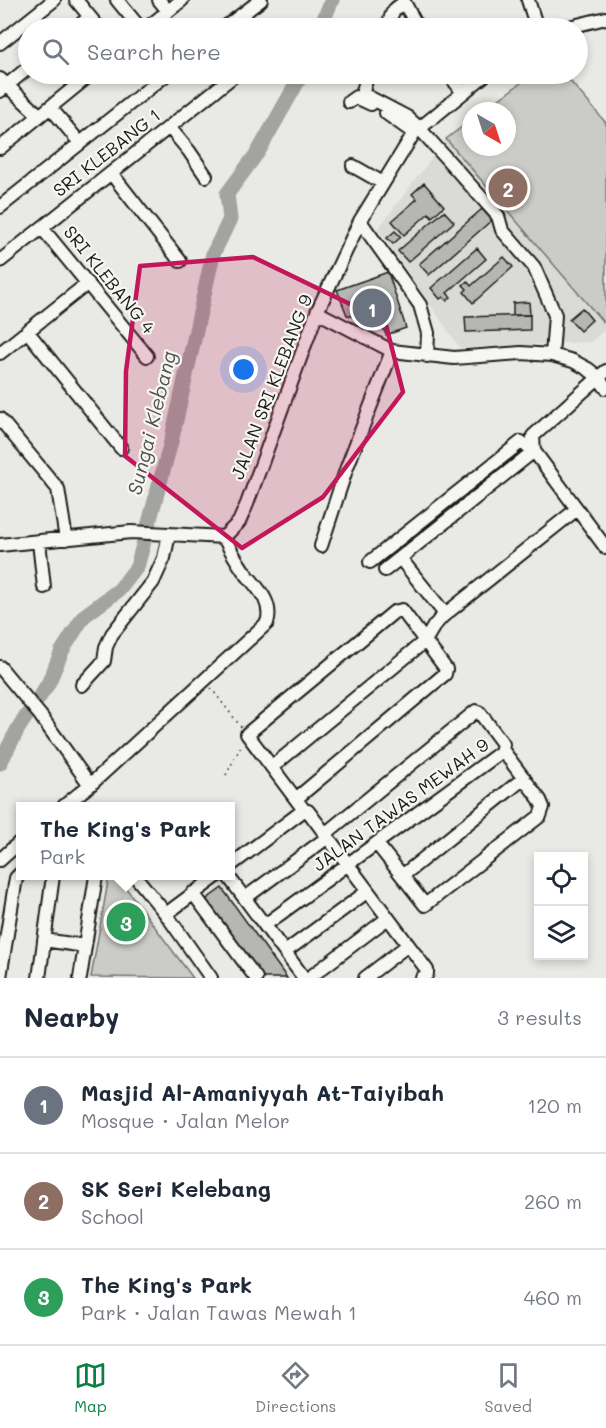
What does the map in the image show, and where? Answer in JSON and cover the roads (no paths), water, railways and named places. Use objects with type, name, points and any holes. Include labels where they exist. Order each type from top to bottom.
[{"type":"street","points":[[31,18],[54,0]]},
{"type":"street","points":[[76,0],[90,17]]},
{"type":"street","points":[[117,0],[132,18]]},
{"type":"street","points":[[159,0],[168,11]]},
{"type":"street","points":[[159,18],[182,0]]},
{"type":"street","points":[[237,18],[261,0]]},
{"type":"street","points":[[528,0],[534,18]]},
{"type":"street","points":[[390,18],[392,12],[403,2],[412,18]]},
{"type":"street","points":[[588,22],[606,18]]},
{"type":"street","points":[[0,43],[18,29]]},
{"type":"street","points":[[18,75],[2,86],[39,115]]},
{"type":"street","points":[[0,148],[79,84]]},
{"type":"street","points":[[0,207],[154,84]]},
{"type":"street","name":"SRI KLEBANG 1","points":[[0,261],[223,84]]},
{"type":"street","points":[[365,84],[363,91],[365,94],[407,117],[417,131],[498,216],[502,230],[534,267],[556,318],[552,355]]},
{"type":"street","points":[[456,84],[463,93]]},
{"type":"street","name":"JALAN SRI KLEBANG 9","points":[[224,537],[239,522],[247,504],[317,312],[360,221],[417,131],[474,84]]},
{"type":"street","points":[[349,102],[356,97],[363,99],[417,131]]},
{"type":"street","points":[[50,107],[80,143]]},
{"type":"street","points":[[169,127],[206,176]]},
{"type":"street","points":[[353,166],[383,183]]},
{"type":"street","points":[[111,173],[180,261]]},
{"type":"street","points":[[360,221],[420,305],[428,333],[428,356]]},
{"type":"street","name":"SRI KLEBANG 4","points":[[42,228],[147,356]]},
{"type":"street","points":[[0,353],[88,283]]},
{"type":"street","points":[[317,312],[392,351],[454,358],[521,353],[552,355],[573,361],[602,374],[606,388]]},
{"type":"street","points":[[27,331],[121,448]]},
{"type":"street","points":[[321,546],[347,467],[392,351]]},
{"type":"street","points":[[534,451],[533,436],[602,374]]},
{"type":"street","points":[[0,419],[58,489],[66,539]]},
{"type":"street","points":[[370,562],[521,442],[534,451],[606,548]]},
{"type":"street","points":[[386,570],[534,451]]},
{"type":"street","points":[[272,767],[425,641],[434,626],[445,615],[577,509]]},
{"type":"street","points":[[0,545],[131,532],[224,537],[234,557],[265,597],[269,618],[267,623],[90,785],[78,802]]},
{"type":"street","points":[[82,685],[104,661],[106,646],[112,634],[153,582],[164,558],[163,534]]},
{"type":"street","points":[[39,542],[44,587]]},
{"type":"street","points":[[400,558],[445,615]]},
{"type":"street","points":[[297,798],[445,674],[446,669],[402,610],[394,612],[247,734],[408,945],[425,975]]},
{"type":"street","points":[[0,667],[40,715],[90,785]]},
{"type":"street","points":[[245,898],[326,836],[476,711],[480,713],[502,744],[501,752]]},
{"type":"street","name":"JALAN TAWAS MEWAH 9","points":[[265,925],[504,752],[540,800],[543,807],[540,816],[425,905],[402,876]]},
{"type":"street","points":[[377,844],[402,876],[524,778]]},
{"type":"street","points":[[235,862],[304,810]]},
{"type":"street","points":[[0,860],[16,845]]},
{"type":"street","points":[[0,976],[16,878]]},
{"type":"street","points":[[39,978],[52,880]]},
{"type":"street","points":[[80,978],[95,880]]},
{"type":"street","points":[[138,880],[166,914],[211,978]]},
{"type":"street","points":[[166,914],[211,880]]},
{"type":"street","points":[[231,880],[304,978]]},
{"type":"street","points":[[285,952],[368,891]]},
{"type":"street","points":[[193,893],[256,978]]},
{"type":"street","points":[[309,978],[388,918]]},
{"type":"street","points":[[44,940],[85,946]]},
{"type":"street","points":[[364,978],[408,945]]},
{"type":"waterway","name":"Sungai Klebang","points":[[324,18],[332,0]]},
{"type":"waterway","name":"Sungai Klebang","points":[[0,763],[19,727],[48,684],[62,651],[84,616],[119,590],[137,567],[172,438],[213,254],[230,219],[227,194],[258,152],[296,84]]},
{"type":"place","name":"SK Seri Kelebang","points":[[508,188]]},
{"type":"place","name":"Masjid Al-Amaniyyah At-Taiyibah","points":[[372,308]]},
{"type":"place","name":"The King's Park","points":[[126,922]]}]
